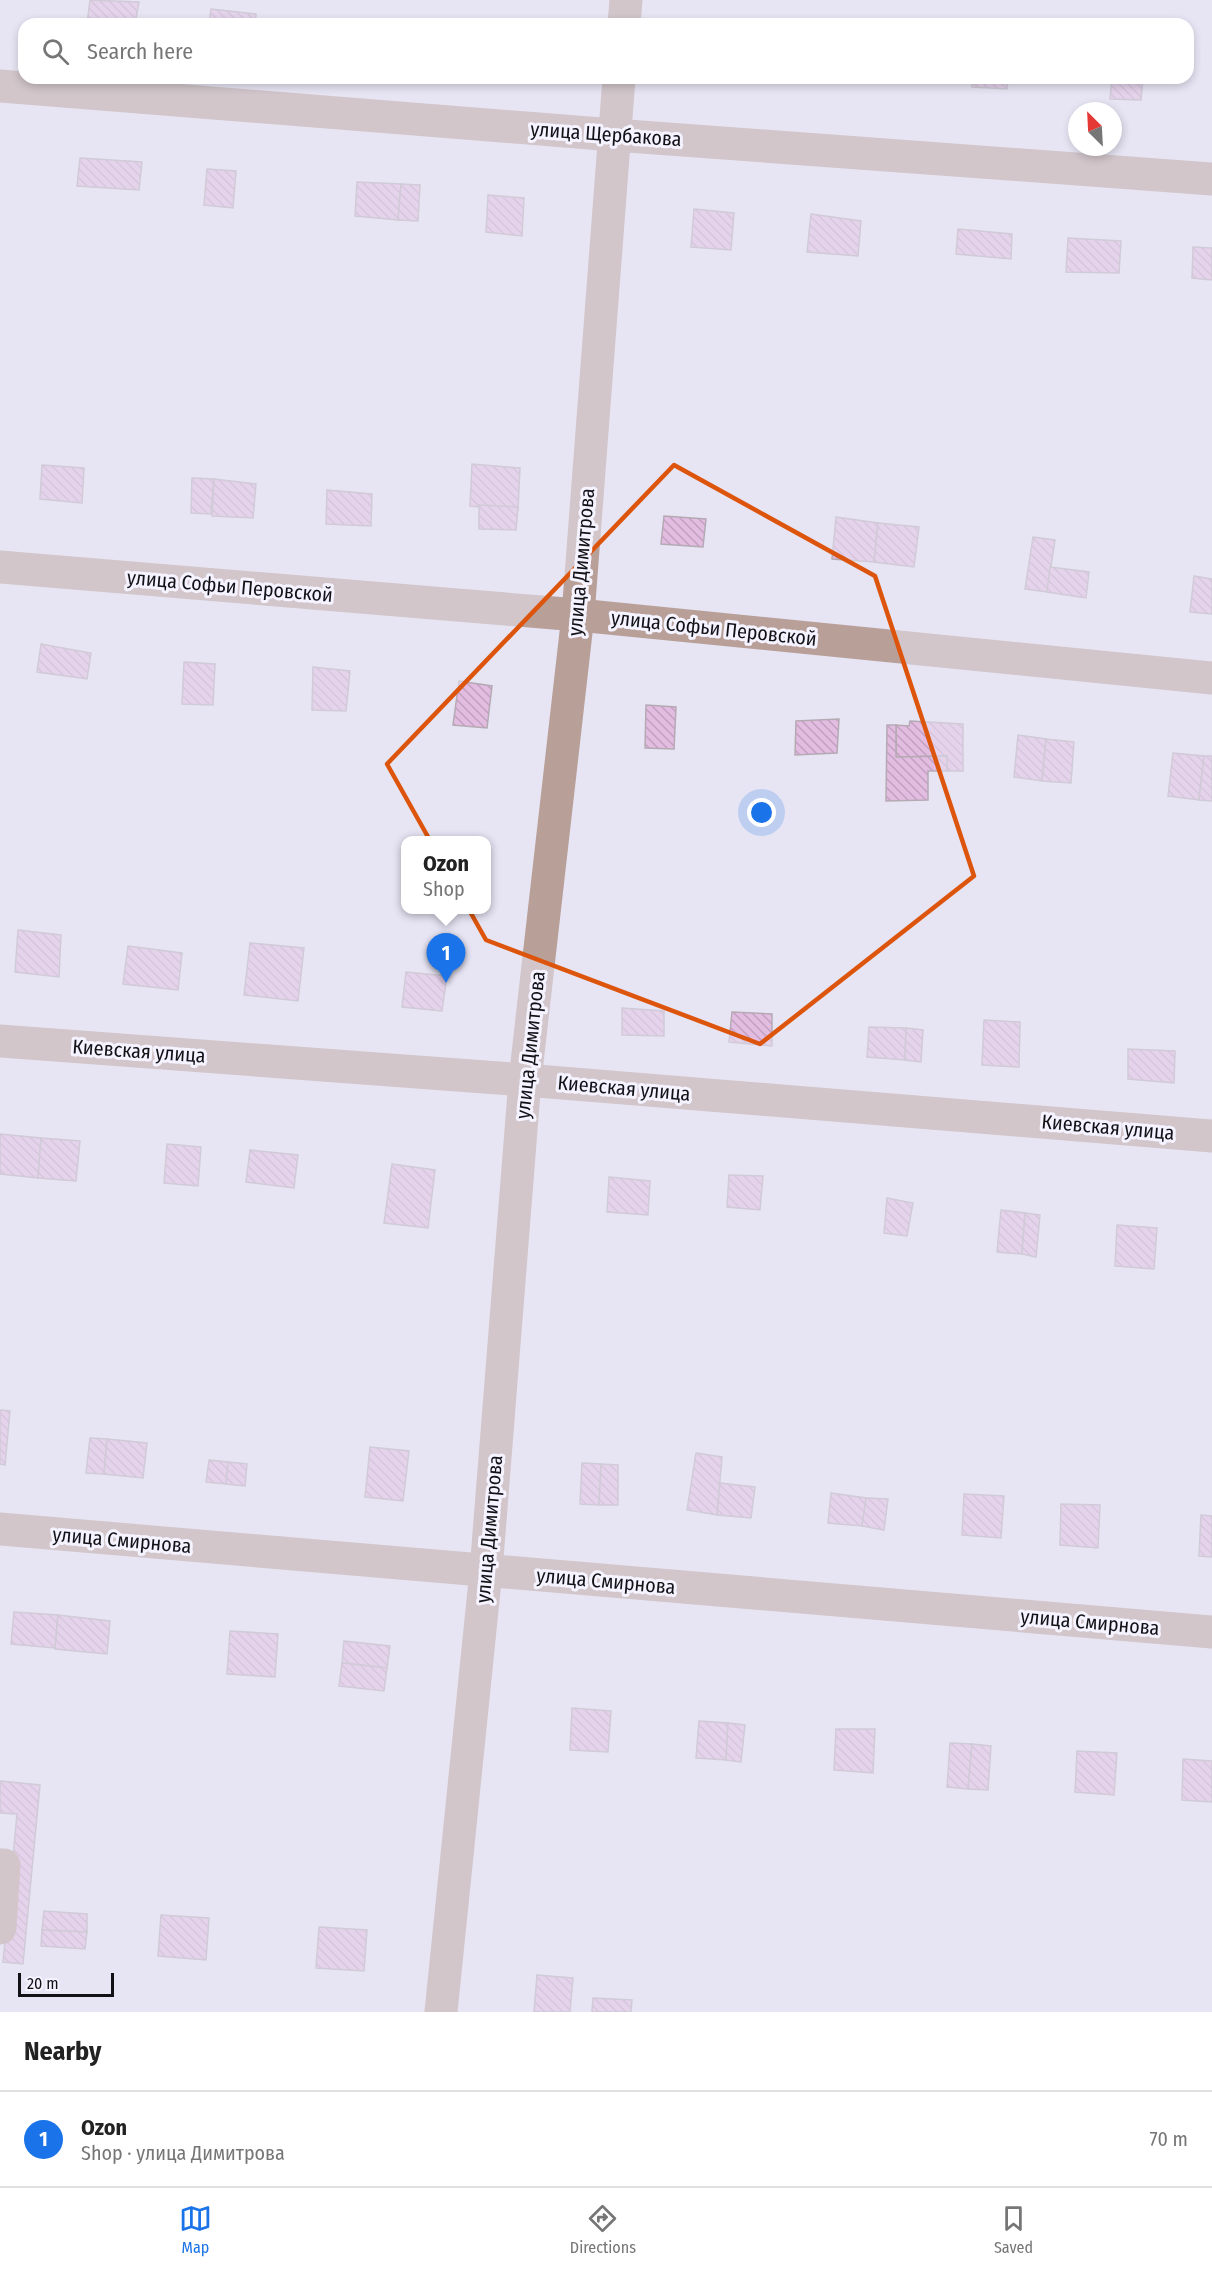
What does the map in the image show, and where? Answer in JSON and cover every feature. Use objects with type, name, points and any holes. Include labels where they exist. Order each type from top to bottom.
[{"type":"street","points":[[624,18],[626,0]]},
{"type":"street","name":"улица Димитрова","points":[[441,2012],[486,1571],[525,1080],[578,615],[618,84]]},
{"type":"street","name":"улица Щербакова","points":[[0,86],[614,135],[1212,179]]},
{"type":"street","name":"улица Софьи Перовской","points":[[0,567],[578,615],[1212,678]]},
{"type":"street","name":"Киевская улица","points":[[0,1041],[525,1080],[1212,1136]]},
{"type":"street","name":"улица Смирнова","points":[[0,1529],[1212,1632]]},
{"type":"street","points":[[0,1865],[4,1865],[0,1928]]},
{"type":"highlighted area","points":[[674,465],[875,576],[974,876],[760,1044],[486,940],[387,764]]},
{"type":"building","points":[[90,0],[139,2],[136,18],[88,18]]},
{"type":"building","points":[[211,9],[256,14],[256,18],[210,18]]},
{"type":"building","points":[[972,84],[1007,84],[1007,89],[972,87]]},
{"type":"building","points":[[1111,84],[1142,84],[1141,100],[1110,99]]},
{"type":"building","points":[[80,158],[142,162],[139,190],[77,186]]},
{"type":"building","points":[[207,169],[236,171],[233,208],[204,205]]},
{"type":"building","points":[[357,182],[401,184],[398,220],[355,216]]},
{"type":"building","points":[[401,184],[420,185],[418,221],[398,220]]},
{"type":"building","points":[[488,195],[524,198],[522,236],[486,232]]},
{"type":"building","points":[[694,209],[734,213],[731,250],[691,247]]},
{"type":"building","points":[[811,214],[861,221],[858,256],[807,252]]},
{"type":"building","points":[[958,229],[1012,234],[1011,259],[956,254]]},
{"type":"building","points":[[1068,238],[1121,241],[1119,273],[1066,272]]},
{"type":"building","points":[[1193,247],[1212,248],[1212,280],[1192,278]]},
{"type":"building","points":[[472,464],[520,468],[518,510],[470,506]]},
{"type":"building","points":[[42,465],[84,468],[82,503],[40,499]]},
{"type":"building","points":[[192,478],[214,479],[211,514],[191,513]]},
{"type":"building","points":[[214,479],[256,484],[253,518],[212,516]]},
{"type":"building","points":[[327,490],[372,494],[371,526],[326,524]]},
{"type":"building","points":[[479,505],[518,507],[516,530],[479,529]]},
{"type":"building","points":[[664,516],[706,519],[703,547],[661,544]]},
{"type":"building","points":[[836,517],[878,523],[874,562],[832,559]]},
{"type":"building","points":[[878,523],[919,527],[914,567],[874,562]]},
{"type":"building","points":[[1033,537],[1055,540],[1047,592],[1025,589]]},
{"type":"building","points":[[1050,567],[1089,572],[1086,598],[1047,592]]},
{"type":"building","points":[[1194,576],[1212,579],[1212,614],[1190,612]]},
{"type":"building","points":[[41,644],[91,653],[87,679],[37,672]]},
{"type":"building","points":[[184,662],[215,664],[213,705],[182,704]]},
{"type":"building","points":[[313,667],[350,671],[346,711],[312,710]]},
{"type":"building","points":[[459,681],[492,686],[487,728],[453,725]]},
{"type":"building","points":[[646,705],[676,707],[674,749],[645,748]]},
{"type":"building","points":[[839,719],[837,753],[795,755],[796,721]]},
{"type":"building","points":[[910,721],[963,724],[963,771],[947,771],[947,756],[896,757],[896,725],[909,726]]},
{"type":"building","points":[[887,725],[896,725],[896,757],[947,756],[947,771],[928,771],[928,800],[886,801]]},
{"type":"building","points":[[1018,735],[1046,739],[1042,781],[1014,777]]},
{"type":"building","points":[[1046,739],[1074,742],[1071,783],[1042,781]]},
{"type":"building","points":[[1173,753],[1204,756],[1199,800],[1168,796]]},
{"type":"building","points":[[1204,756],[1212,756],[1212,801],[1199,800]]},
{"type":"building","points":[[18,930],[61,935],[59,977],[15,972]]},
{"type":"building","points":[[250,943],[304,948],[298,1001],[244,995]]},
{"type":"building","points":[[128,946],[182,953],[178,990],[123,984]]},
{"type":"building","points":[[406,972],[447,976],[442,1011],[402,1007]]},
{"type":"building","points":[[622,1008],[664,1011],[664,1036],[622,1035]]},
{"type":"building","points":[[732,1012],[772,1014],[772,1046],[729,1042]]},
{"type":"building","points":[[984,1020],[1020,1022],[1019,1067],[982,1065]]},
{"type":"building","points":[[869,1027],[906,1028],[905,1060],[867,1057]]},
{"type":"building","points":[[906,1028],[923,1030],[921,1062],[905,1060]]},
{"type":"building","points":[[1128,1049],[1175,1051],[1174,1083],[1128,1079]]},
{"type":"building","points":[[0,1134],[41,1138],[38,1178],[0,1174]]},
{"type":"building","points":[[41,1138],[80,1141],[76,1181],[38,1178]]},
{"type":"building","points":[[167,1144],[201,1147],[198,1186],[164,1183]]},
{"type":"building","points":[[250,1150],[298,1155],[294,1188],[246,1182]]},
{"type":"building","points":[[392,1164],[435,1170],[428,1228],[384,1223]]},
{"type":"building","points":[[729,1175],[763,1176],[760,1210],[727,1207]]},
{"type":"building","points":[[609,1177],[650,1181],[648,1215],[607,1212]]},
{"type":"building","points":[[887,1198],[913,1203],[907,1236],[884,1233]]},
{"type":"building","points":[[1001,1210],[1025,1213],[1022,1254],[997,1252]]},
{"type":"building","points":[[1025,1213],[1040,1215],[1036,1257],[1022,1254]]},
{"type":"building","points":[[1117,1225],[1157,1228],[1154,1269],[1115,1266]]},
{"type":"building","points":[[0,1410],[10,1411],[5,1465],[0,1464]]},
{"type":"building","points":[[90,1438],[107,1439],[104,1474],[86,1473]]},
{"type":"building","points":[[107,1439],[147,1443],[143,1478],[104,1474]]},
{"type":"building","points":[[370,1447],[409,1451],[403,1501],[365,1497]]},
{"type":"building","points":[[696,1453],[722,1457],[717,1515],[687,1510]]},
{"type":"building","points":[[209,1460],[228,1462],[226,1484],[206,1482]]},
{"type":"building","points":[[228,1462],[247,1464],[245,1486],[226,1484]]},
{"type":"building","points":[[582,1463],[601,1464],[599,1505],[580,1504]]},
{"type":"building","points":[[601,1464],[618,1465],[618,1505],[599,1505]]},
{"type":"building","points":[[720,1483],[755,1487],[751,1518],[717,1515]]},
{"type":"building","points":[[831,1493],[866,1498],[862,1526],[828,1523]]},
{"type":"building","points":[[964,1494],[1004,1496],[1001,1538],[962,1535]]},
{"type":"building","points":[[866,1498],[888,1499],[884,1530],[862,1526]]},
{"type":"building","points":[[1061,1504],[1100,1505],[1098,1548],[1060,1545]]},
{"type":"building","points":[[1201,1515],[1212,1516],[1212,1557],[1199,1556]]},
{"type":"building","points":[[14,1612],[58,1615],[55,1648],[11,1644]]},
{"type":"building","points":[[58,1615],[110,1621],[107,1654],[55,1649]]},
{"type":"building","points":[[230,1631],[278,1634],[275,1677],[227,1674]]},
{"type":"building","points":[[344,1641],[390,1646],[387,1668],[342,1663]]},
{"type":"building","points":[[342,1663],[387,1668],[384,1691],[339,1686]]},
{"type":"building","points":[[572,1708],[611,1711],[608,1752],[570,1750]]},
{"type":"building","points":[[699,1721],[728,1723],[726,1760],[696,1758]]},
{"type":"building","points":[[728,1723],[745,1725],[741,1762],[726,1760]]},
{"type":"building","points":[[836,1729],[875,1729],[873,1773],[834,1770]]},
{"type":"building","points":[[950,1743],[972,1744],[968,1789],[947,1787]]},
{"type":"building","points":[[972,1744],[991,1746],[988,1790],[968,1789]]},
{"type":"building","points":[[1077,1751],[1117,1753],[1114,1795],[1075,1792]]},
{"type":"building","points":[[1183,1759],[1212,1761],[1212,1802],[1182,1800]]},
{"type":"building","points":[[0,1781],[40,1785],[23,1964],[3,1962],[17,1814],[0,1813]]},
{"type":"building","points":[[44,1911],[87,1914],[87,1932],[42,1930]]},
{"type":"building","points":[[161,1915],[209,1918],[206,1960],[158,1956]]},
{"type":"building","points":[[319,1927],[367,1930],[364,1971],[316,1968]]},
{"type":"building","points":[[42,1930],[87,1932],[85,1949],[41,1946]]},
{"type":"building","points":[[537,1975],[573,1978],[570,2012],[534,2012]]},
{"type":"building","points":[[593,1998],[632,2000],[631,2012],[592,2012]]},
{"type":"place","name":"Ozon","points":[[446,983]]}]
